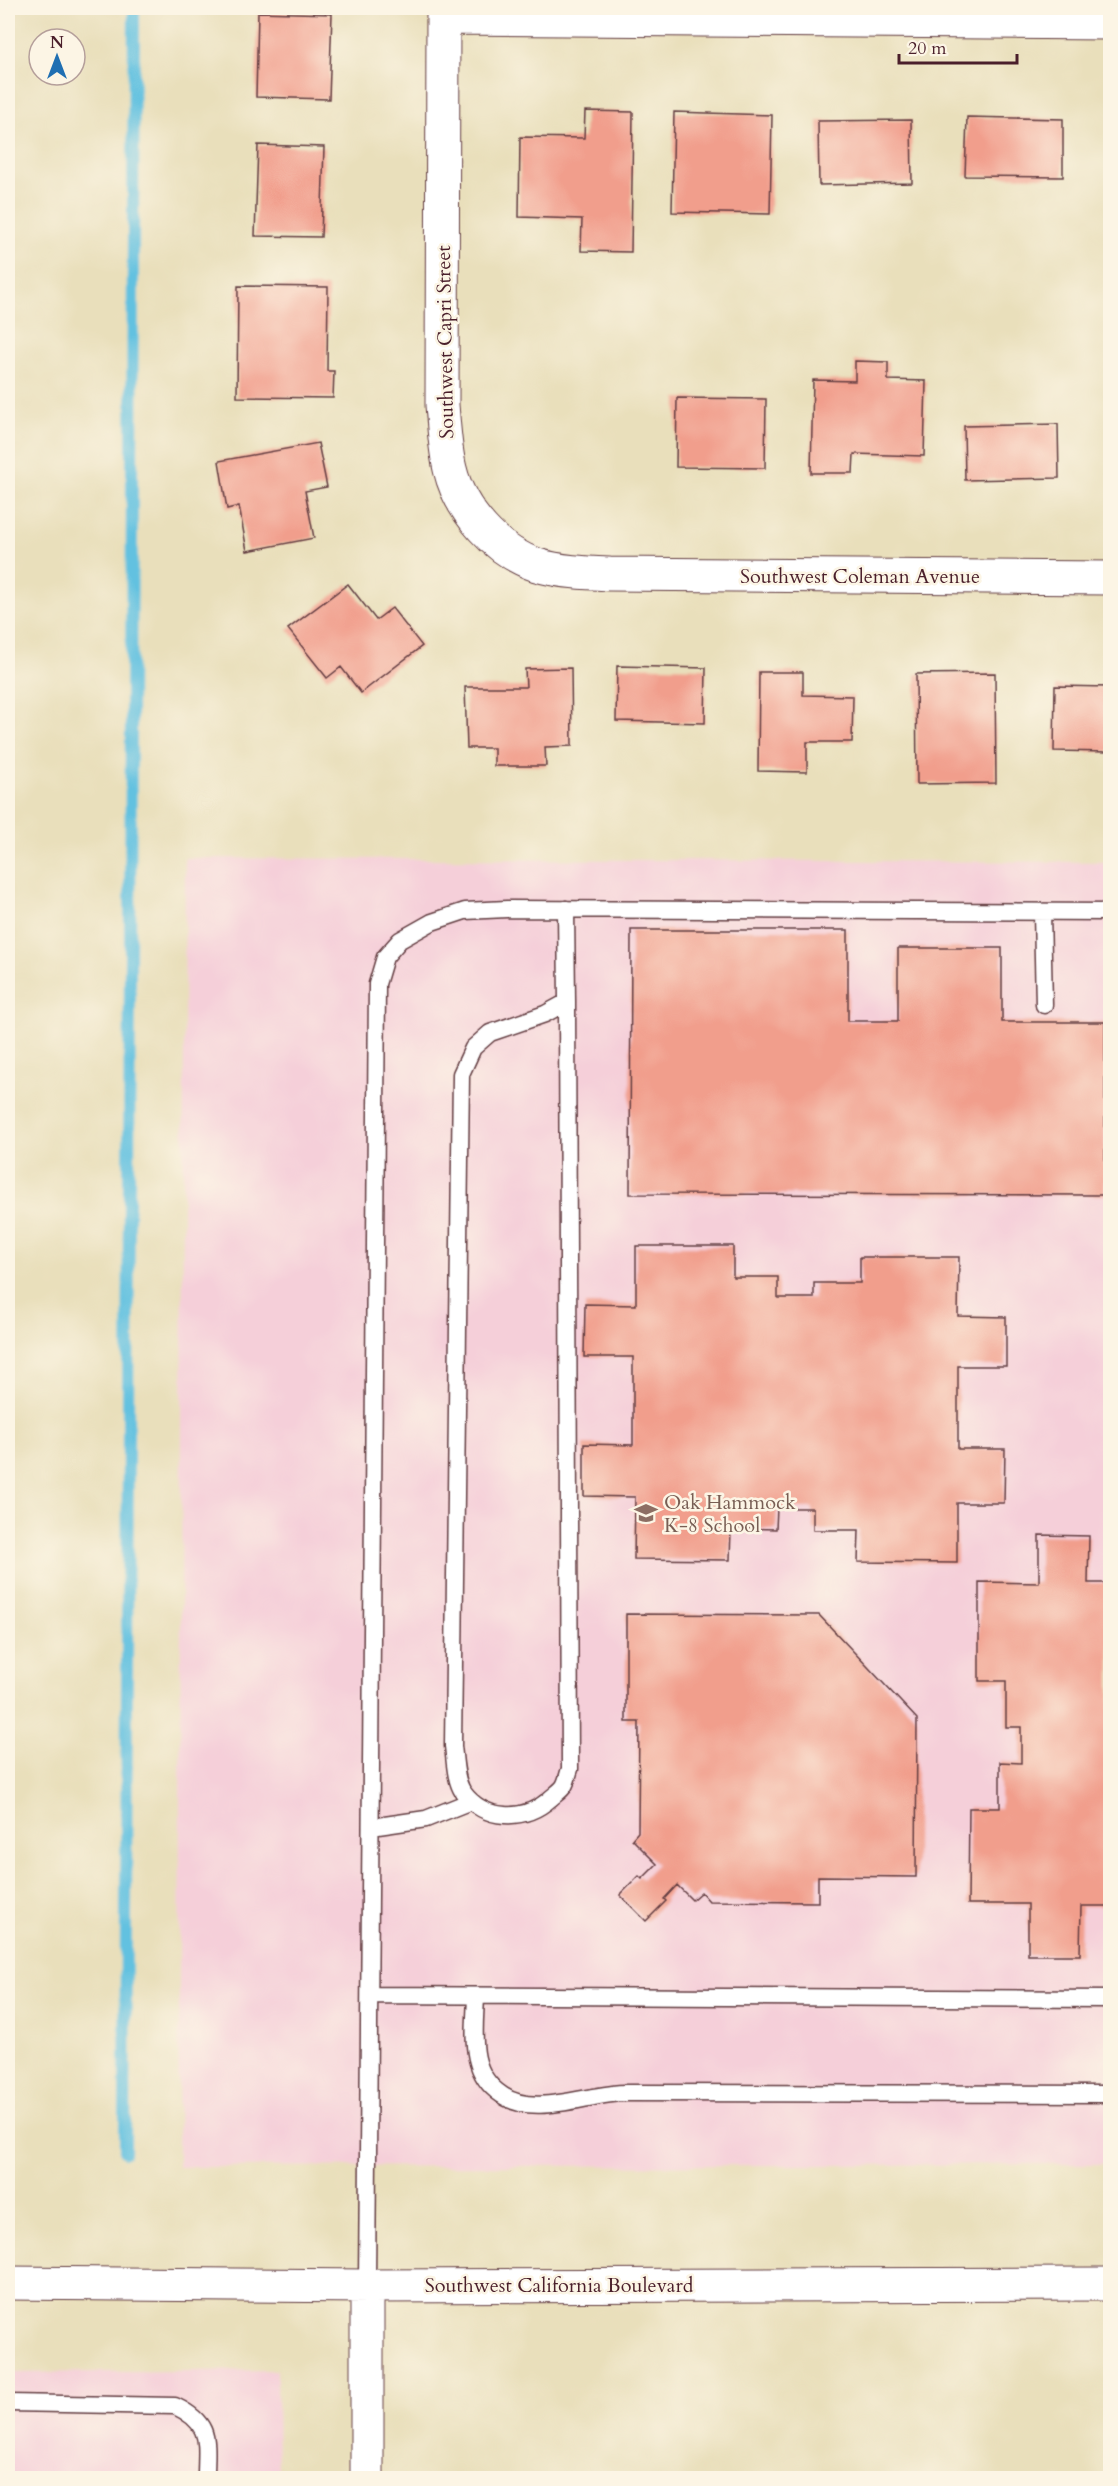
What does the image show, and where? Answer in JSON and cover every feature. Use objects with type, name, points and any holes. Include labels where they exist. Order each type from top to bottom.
[{"type":"street","points":[[443,13],[1110,23]]},
{"type":"street","name":"Southwest Capri Street","points":[[443,13],[442,405],[450,471],[458,493],[472,516],[512,553],[537,565],[572,572],[610,574]]},
{"type":"street","name":"Southwest Coleman Avenue","points":[[610,574],[1110,578]]},
{"type":"street","name":"Southwest California Boulevard","points":[[8,2283],[367,2286],[1110,2284]]},
{"type":"street","points":[[367,2286],[367,2478]]},
{"type":"lane","points":[[566,909],[567,1002],[570,1768],[563,1787],[544,1804],[527,1812],[509,1816],[486,1812],[462,1790],[457,1777],[453,1746],[461,1074],[473,1048],[490,1033],[545,1014],[567,1002]]},
{"type":"lane","points":[[367,2286],[377,984],[386,957],[400,940],[432,922],[465,911],[566,909],[1110,912]]},
{"type":"lane","points":[[1042,912],[1044,1005]]},
{"type":"lane","points":[[371,1827],[426,1820],[471,1800]]},
{"type":"lane","points":[[370,1995],[1110,2000]]},
{"type":"lane","points":[[476,1996],[476,2062],[485,2079],[501,2095],[518,2103],[538,2105],[621,2093],[1110,2094]]},
{"type":"lane","points":[[8,2403],[176,2406],[192,2414],[206,2434],[206,2478]]},
{"type":"shaded area","name":"Oak Hammock K-8 School","points":[[185,858],[1110,862],[1110,2164],[178,2167]]},
{"type":"shaded area","points":[[277,2370],[278,2478],[8,2478],[8,2373]]},
{"type":"building","points":[[258,12],[332,14],[329,99],[256,97]]},
{"type":"building","points":[[585,111],[633,112],[631,252],[581,251],[582,219],[519,217],[520,137],[584,138]]},
{"type":"building","points":[[674,112],[772,115],[770,214],[672,212]]},
{"type":"building","points":[[967,117],[1063,119],[1063,177],[965,176]]},
{"type":"building","points":[[911,120],[912,183],[819,185],[818,121]]},
{"type":"building","points":[[258,145],[324,147],[321,237],[255,236]]},
{"type":"building","points":[[238,286],[328,287],[327,371],[334,371],[333,398],[237,397]]},
{"type":"building","points":[[855,361],[888,362],[888,380],[926,381],[924,456],[854,454],[853,473],[811,473],[813,380],[855,381]]},
{"type":"building","points":[[677,398],[766,399],[765,468],[676,467]]},
{"type":"building","points":[[1058,424],[1059,478],[965,480],[964,426]]},
{"type":"building","points":[[318,443],[327,487],[305,491],[314,538],[247,551],[239,506],[227,509],[219,461]]},
{"type":"building","points":[[348,584],[376,620],[392,608],[422,646],[361,693],[341,667],[327,678],[288,629]]},
{"type":"building","points":[[617,666],[706,668],[705,723],[616,721]]},
{"type":"building","points":[[571,668],[572,746],[545,747],[546,766],[494,766],[494,748],[467,748],[465,687],[526,687],[525,669]]},
{"type":"building","points":[[759,672],[803,672],[803,695],[853,696],[852,742],[807,742],[807,772],[758,771]]},
{"type":"building","points":[[995,673],[996,783],[917,784],[916,674]]},
{"type":"building","points":[[1055,686],[1110,687],[1110,752],[1054,751]]},
{"type":"building","points":[[631,930],[848,930],[848,1021],[898,1021],[898,948],[1002,948],[1002,1022],[1105,1022],[1105,1195],[630,1194]]},
{"type":"building","points":[[1107,945],[1110,945],[1110,1013],[1107,1013]]},
{"type":"building","points":[[636,1246],[733,1246],[733,1277],[778,1277],[778,1298],[814,1298],[814,1283],[860,1283],[860,1257],[959,1257],[958,1316],[1006,1317],[1006,1366],[958,1366],[958,1449],[1005,1449],[1004,1503],[957,1503],[957,1563],[858,1562],[859,1530],[813,1530],[813,1508],[777,1508],[776,1529],[731,1528],[730,1560],[634,1559],[635,1497],[584,1496],[584,1444],[633,1445],[633,1357],[584,1357],[585,1304],[636,1305]]},
{"type":"building","points":[[1039,1535],[1089,1536],[1088,1583],[1110,1583],[1110,1906],[1081,1906],[1080,1955],[1028,1955],[1028,1904],[968,1904],[969,1808],[1000,1808],[1000,1762],[1021,1763],[1021,1727],[1006,1727],[1006,1681],[979,1681],[979,1582],[1039,1583]]},
{"type":"building","points":[[626,1614],[819,1615],[917,1719],[916,1877],[818,1876],[818,1902],[709,1901],[701,1892],[692,1900],[677,1885],[664,1899],[666,1901],[646,1921],[620,1895],[639,1876],[642,1879],[657,1864],[632,1839],[638,1832],[639,1722],[626,1722]]},
{"type":"waterway","points":[[125,2152],[134,8]]},
{"type":"place","name":"Oak Hammock K-8 School","points":[[646,1513]]}]
